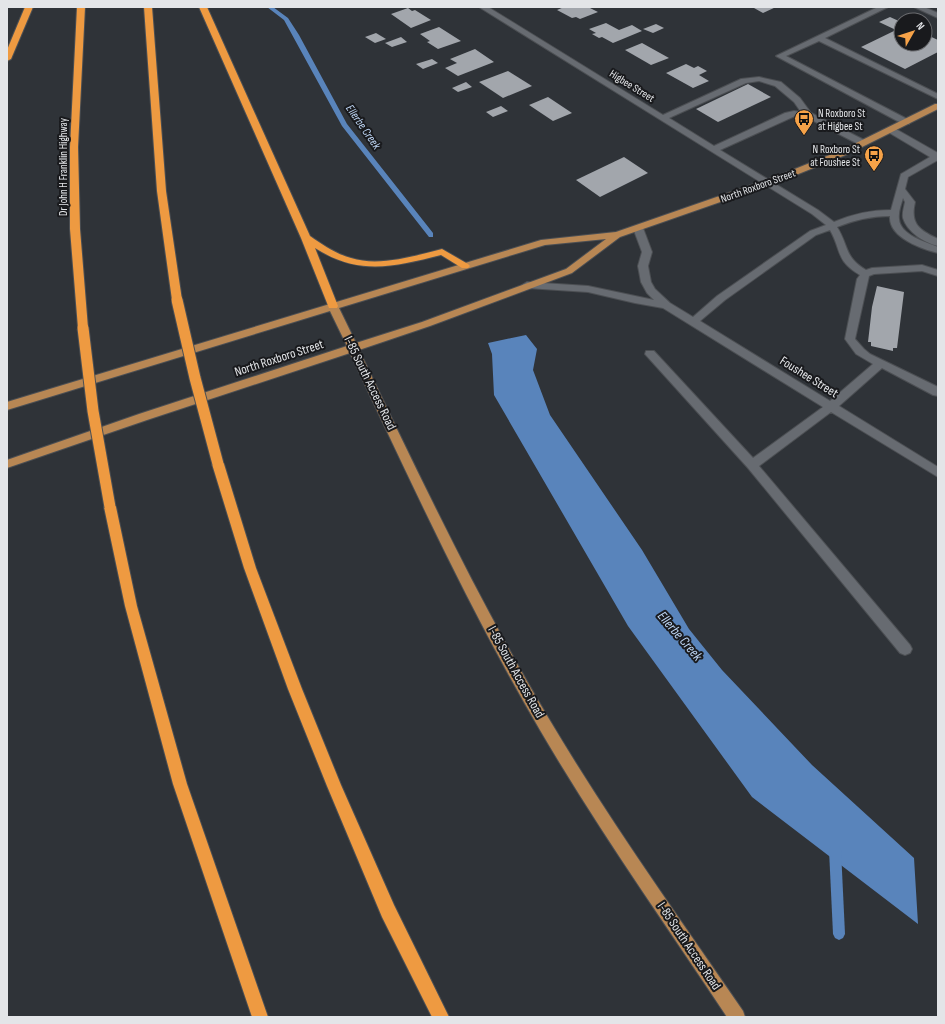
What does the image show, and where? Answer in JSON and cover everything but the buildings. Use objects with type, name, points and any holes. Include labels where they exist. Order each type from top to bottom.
[{"type":"highway","points":[[7,59],[29,7]]},
{"type":"highway","name":"Dr John H Franklin Highway","points":[[81,7],[74,147],[75,228],[83,328],[93,411],[110,507],[131,606],[180,784],[260,1017]]},
{"type":"highway","points":[[148,7],[155,129],[168,249],[177,300],[195,378],[218,464],[250,568],[295,689],[334,786],[388,911],[440,1017]]},
{"type":"highway","points":[[203,7],[306,238],[332,306]]},
{"type":"highway","points":[[306,238],[325,250],[352,262],[363,263],[404,260],[442,252],[465,266]]},
{"type":"main road","name":"North Roxboro Street","points":[[7,406],[544,242],[617,235],[768,184],[863,143],[938,106]]},
{"type":"main road","name":"North Roxboro Street","points":[[7,464],[143,417],[426,324],[527,285],[569,271],[617,235]]},
{"type":"main road","name":"I-85 South Access Road","points":[[332,306],[463,577],[520,683],[578,780],[737,1017]]},
{"type":"street","name":"Higbee Street","points":[[484,7],[815,212],[831,225]]},
{"type":"street","points":[[884,7],[780,56],[906,122]]},
{"type":"street","points":[[918,7],[938,16]]},
{"type":"street","points":[[819,38],[938,97]]},
{"type":"street","points":[[663,118],[744,81],[759,79],[778,84],[784,88],[797,100],[808,115]]},
{"type":"street","points":[[713,150],[794,113],[808,115],[863,143]]},
{"type":"street","points":[[891,130],[938,156]]},
{"type":"street","points":[[938,156],[904,176],[893,220],[896,227],[909,238],[938,250]]},
{"type":"street","points":[[901,189],[910,202],[908,218],[913,226],[922,234],[938,243]]},
{"type":"street","points":[[693,322],[721,298],[813,232],[854,217],[872,213],[895,214]]},
{"type":"street","points":[[831,225],[836,232],[843,257],[855,269],[865,274]]},
{"type":"street","name":"Foushee Street","points":[[638,228],[647,252],[643,266],[646,282],[651,290],[666,305],[938,473]]},
{"type":"street","points":[[938,273],[922,268],[872,270],[865,274],[862,279],[850,338],[859,351],[880,364],[903,373],[936,392],[938,391]]},
{"type":"street","name":"Foushee Street","points":[[527,285],[588,289],[635,300],[666,305]]},
{"type":"street","points":[[650,354],[752,465],[905,649]]},
{"type":"street","points":[[752,465],[831,407],[880,364]]},
{"type":"water","points":[[526,335],[537,349],[533,370],[550,415],[642,550],[689,629],[722,670],[812,765],[914,858],[918,924],[752,797],[628,626],[494,395],[492,354],[488,343]]},
{"type":"waterway","name":"Ellerbe Creek","points":[[270,7],[286,19],[344,125],[431,235]]},
{"type":"waterway","points":[[835,850],[839,934]]},
{"type":"place","name":"N Roxboro St at Higbee St","points":[[804,136]]},
{"type":"place","name":"N Roxboro St at Foushee St","points":[[874,172]]}]
